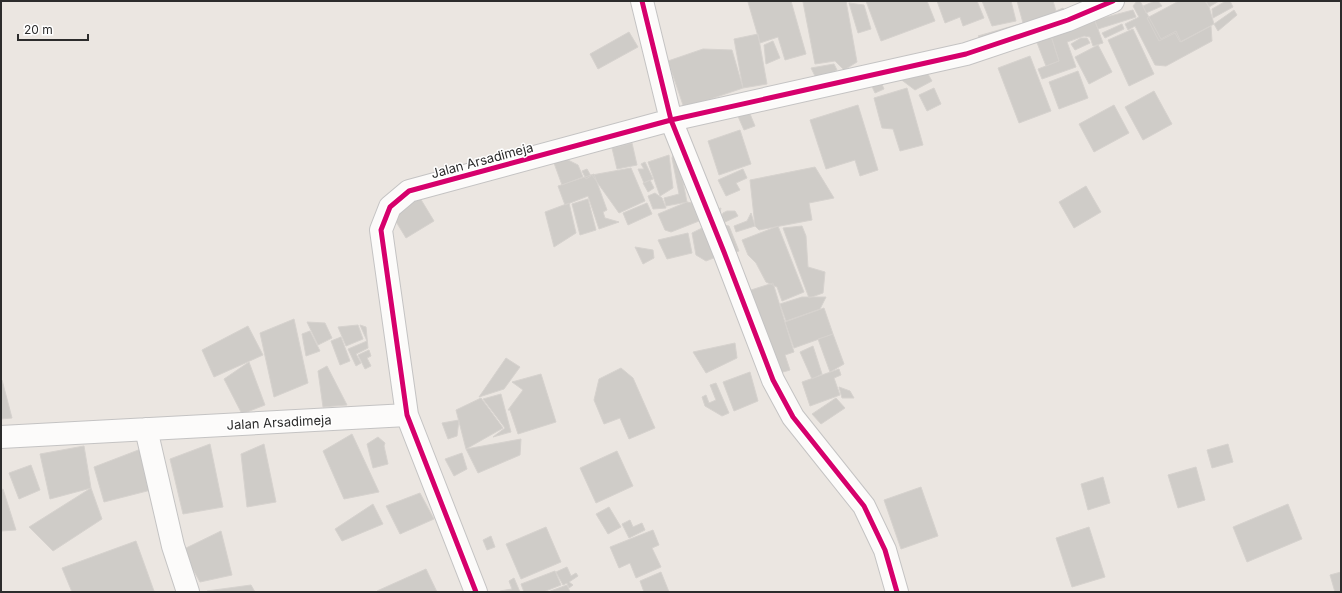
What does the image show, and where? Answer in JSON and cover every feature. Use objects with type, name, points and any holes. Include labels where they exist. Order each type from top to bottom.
[{"type":"street","points":[[642,1],[671,120],[773,380],[793,417],[864,506],[885,550],[897,592]]},
{"type":"street","name":"Jalan Arsadimeja","points":[[1,437],[407,415],[381,230],[390,207],[410,191],[671,120],[966,54],[1068,20],[1113,1]]},
{"type":"street","points":[[407,415],[476,592]]},
{"type":"street","points":[[146,429],[159,491],[173,546],[188,592]]},
{"type":"building","points":[[791,1],[806,54],[785,60],[778,37],[760,43],[748,2]]},
{"type":"building","points":[[846,1],[857,62],[844,70],[835,61],[815,64],[803,2]]},
{"type":"building","points":[[866,1],[927,1],[935,21],[881,41]]},
{"type":"building","points":[[937,1],[977,1],[984,18],[963,26],[960,17],[945,23]]},
{"type":"building","points":[[982,1],[1011,1],[1016,21],[992,26]]},
{"type":"building","points":[[1017,1],[1053,1],[1056,11],[1063,8],[1065,15],[987,43],[978,36],[1023,23]]},
{"type":"building","points":[[1137,1],[1140,1],[1161,39],[1176,31],[1181,42],[1211,26],[1212,41],[1166,66],[1155,65],[1135,26],[1128,30],[1125,24],[1139,17],[1133,6]]},
{"type":"building","points":[[1158,1],[1162,6],[1146,13],[1143,6]]},
{"type":"building","points":[[1179,1],[1205,1],[1209,7],[1214,24],[1180,42],[1175,33],[1159,41],[1147,18]]},
{"type":"building","points":[[1206,1],[1219,1],[1209,7]]},
{"type":"building","points":[[1226,1],[1230,1],[1233,7],[1213,18],[1212,9]]},
{"type":"building","points":[[849,3],[864,5],[871,29],[858,33]]},
{"type":"building","points":[[1133,10],[1136,17],[1098,29],[1095,21],[1051,36],[1095,20]]},
{"type":"building","points":[[1234,10],[1237,15],[1218,31],[1214,24]]},
{"type":"building","points":[[1095,21],[1103,43],[1093,46],[1090,37],[1084,36],[1067,42],[1076,67],[1042,79],[1038,69],[1059,61],[1051,36]]},
{"type":"building","points":[[1122,24],[1124,29],[1105,38],[1102,33]]},
{"type":"building","points":[[1133,29],[1154,74],[1129,86],[1108,40]]},
{"type":"building","points":[[629,32],[638,47],[598,69],[590,54]]},
{"type":"building","points":[[758,34],[767,84],[743,88],[734,39]]},
{"type":"building","points":[[1051,36],[1059,61],[1046,66],[1036,40]]},
{"type":"building","points":[[1081,38],[1087,38],[1090,43],[1075,50],[1071,44]]},
{"type":"building","points":[[773,41],[780,58],[766,64],[764,45]]},
{"type":"building","points":[[1098,45],[1112,72],[1089,84],[1075,57]]},
{"type":"building","points":[[703,49],[732,50],[743,88],[684,108],[668,61]]},
{"type":"building","points":[[1030,56],[1051,111],[1019,123],[998,68]]},
{"type":"building","points":[[834,64],[837,70],[817,80],[811,68]]},
{"type":"building","points":[[925,69],[932,81],[915,90],[895,75]]},
{"type":"building","points":[[1078,71],[1088,98],[1059,109],[1049,82]]},
{"type":"building","points":[[869,80],[881,82],[884,89],[875,93]]},
{"type":"building","points":[[907,88],[923,145],[900,151],[893,129],[882,128],[874,98]]},
{"type":"building","points":[[934,88],[941,104],[927,111],[919,95]]},
{"type":"building","points":[[1154,91],[1172,124],[1143,140],[1125,107]]},
{"type":"building","points":[[858,105],[878,170],[860,176],[855,160],[826,169],[810,120]]},
{"type":"building","points":[[1114,105],[1129,133],[1094,152],[1079,124]]},
{"type":"building","points":[[748,109],[755,126],[744,130],[737,114]]},
{"type":"building","points":[[740,130],[751,164],[719,175],[708,141]]},
{"type":"building","points":[[632,143],[637,165],[617,169],[612,148]]},
{"type":"building","points":[[669,155],[673,188],[660,196],[648,162]]},
{"type":"building","points":[[673,155],[678,157],[687,202],[666,206],[664,198],[679,194],[672,158]]},
{"type":"building","points":[[562,157],[578,165],[583,177],[562,185],[554,163]]},
{"type":"building","points":[[645,162],[653,179],[644,183],[638,169],[644,169],[641,164]]},
{"type":"building","points":[[815,167],[834,198],[809,203],[812,220],[759,230],[755,226],[750,180]]},
{"type":"building","points":[[631,168],[645,201],[619,213],[592,175]]},
{"type":"building","points":[[587,169],[591,176],[586,179],[582,171]]},
{"type":"building","points":[[743,169],[747,178],[736,183],[740,190],[726,196],[718,180]]},
{"type":"building","points":[[594,174],[607,210],[603,212],[605,218],[619,222],[599,229],[588,196],[565,205],[558,186]]},
{"type":"building","points":[[650,180],[654,188],[648,192],[643,183]]},
{"type":"building","points":[[1086,186],[1101,212],[1074,228],[1059,202]]},
{"type":"building","points":[[655,193],[662,198],[666,208],[653,209],[648,196]]},
{"type":"building","points":[[420,198],[434,221],[406,238],[392,215]]},
{"type":"building","points":[[588,199],[596,230],[580,235],[572,204]]},
{"type":"building","points":[[687,202],[692,203],[699,221],[671,232],[665,230],[658,214]]},
{"type":"building","points":[[569,203],[576,233],[554,247],[545,212]]},
{"type":"building","points":[[647,203],[652,214],[628,225],[623,213]]},
{"type":"building","points":[[721,208],[719,216],[723,225],[729,226],[739,251],[727,255],[711,211]]},
{"type":"building","points":[[727,211],[735,211],[738,216],[725,222],[722,216],[723,213]]},
{"type":"building","points":[[751,213],[755,226],[736,232],[734,226],[747,221]]},
{"type":"building","points":[[706,226],[724,254],[706,261],[696,255],[692,233]]},
{"type":"building","points":[[778,226],[804,292],[782,301],[777,287],[766,282],[756,263],[748,255],[742,240]]},
{"type":"building","points":[[802,226],[806,236],[808,267],[825,272],[823,293],[809,298],[783,228]]},
{"type":"building","points":[[688,233],[692,253],[667,259],[658,240]]},
{"type":"building","points":[[635,247],[653,250],[654,258],[643,264]]},
{"type":"building","points":[[773,283],[794,352],[785,355],[790,370],[776,374],[751,290]]},
{"type":"building","points":[[802,297],[826,297],[820,309],[786,321],[780,304]]},
{"type":"building","points":[[824,308],[833,334],[794,348],[785,322]]},
{"type":"building","points":[[294,319],[308,383],[274,397],[260,333]]},
{"type":"building","points":[[307,322],[325,323],[332,338],[318,345]]},
{"type":"building","points":[[358,325],[363,339],[346,346],[338,327]]},
{"type":"building","points":[[360,325],[366,327],[368,348],[356,354],[361,363],[356,366],[348,349],[367,341]]},
{"type":"building","points":[[248,326],[263,355],[214,377],[202,350]]},
{"type":"building","points":[[310,331],[320,351],[306,356],[302,334]]},
{"type":"building","points":[[833,334],[844,364],[830,372],[818,339]]},
{"type":"building","points":[[341,337],[350,361],[340,365],[331,341]]},
{"type":"building","points":[[735,343],[737,358],[706,373],[693,352]]},
{"type":"building","points":[[813,346],[822,374],[812,379],[800,352]]},
{"type":"building","points":[[369,350],[371,356],[367,358],[371,366],[365,369],[358,355]]},
{"type":"building","points":[[506,358],[520,367],[504,389],[479,397]]},
{"type":"building","points":[[249,362],[265,405],[242,414],[224,379]]},
{"type":"building","points":[[327,366],[347,405],[323,407],[318,371]]},
{"type":"building","points":[[621,368],[633,378],[655,428],[629,439],[620,418],[604,424],[594,400],[599,379]]},
{"type":"building","points":[[839,369],[841,375],[834,378],[840,395],[810,406],[802,382]]},
{"type":"building","points":[[750,372],[758,401],[734,411],[723,382]]},
{"type":"building","points":[[541,374],[556,422],[518,434],[510,410],[508,410],[523,390],[512,382]]},
{"type":"building","points":[[2,380],[12,418],[1,419]]},
{"type":"building","points":[[716,383],[729,413],[722,416],[705,406],[702,397],[706,395],[709,403],[716,400],[710,385]]},
{"type":"building","points":[[839,387],[850,391],[854,398],[842,398]]},
{"type":"building","points":[[501,394],[511,432],[493,437],[505,428],[483,399]]},
{"type":"building","points":[[481,398],[503,428],[466,449],[456,410]]},
{"type":"building","points":[[836,398],[845,408],[821,424],[812,414]]},
{"type":"building","points":[[459,420],[457,436],[448,439],[442,423]]},
{"type":"building","points":[[352,434],[379,492],[344,499],[323,451]]},
{"type":"building","points":[[378,437],[385,443],[384,446],[388,464],[373,468],[367,444]]},
{"type":"building","points":[[521,439],[520,455],[478,473],[466,449]]},
{"type":"building","points":[[210,444],[223,507],[183,514],[170,459]]},
{"type":"building","points":[[264,444],[276,502],[247,507],[241,454]]},
{"type":"building","points":[[1228,444],[1233,462],[1212,468],[1207,450]]},
{"type":"building","points":[[84,446],[91,488],[50,499],[40,454]]},
{"type":"building","points":[[141,449],[151,490],[104,502],[94,467]]},
{"type":"building","points":[[617,451],[633,486],[596,503],[580,468]]},
{"type":"building","points":[[462,453],[467,469],[454,476],[445,459]]},
{"type":"building","points":[[31,465],[40,490],[19,499],[9,473]]},
{"type":"building","points":[[1196,467],[1205,500],[1178,508],[1168,475]]},
{"type":"building","points":[[1103,477],[1110,503],[1088,510],[1081,484]]},
{"type":"building","points":[[921,487],[938,536],[901,549],[884,500]]},
{"type":"building","points":[[91,488],[102,519],[53,551],[29,527]]},
{"type":"building","points":[[3,489],[16,530],[1,531],[1,490]]},
{"type":"building","points":[[420,493],[434,519],[400,534],[386,506]]},
{"type":"building","points":[[373,504],[383,524],[342,541],[335,529]]},
{"type":"building","points":[[1288,504],[1302,539],[1247,562],[1233,527]]},
{"type":"building","points":[[609,507],[621,527],[608,534],[596,514]]},
{"type":"building","points":[[630,520],[633,527],[642,523],[645,530],[629,538],[622,524]]},
{"type":"building","points":[[546,527],[561,562],[521,579],[506,544]]},
{"type":"building","points":[[1089,527],[1105,577],[1072,587],[1056,538]]},
{"type":"building","points":[[653,530],[659,545],[652,548],[661,567],[636,578],[630,563],[619,568],[610,547]]},
{"type":"building","points":[[221,531],[232,575],[200,582],[182,550]]},
{"type":"building","points":[[491,536],[495,547],[487,550],[483,540]]},
{"type":"building","points":[[136,541],[154,591],[72,592],[62,568]]},
{"type":"building","points":[[567,567],[571,576],[576,573],[578,576],[569,582],[573,585],[569,588],[567,583],[563,585],[556,572]]},
{"type":"building","points":[[426,569],[437,592],[377,592],[377,591]]},
{"type":"building","points":[[555,571],[561,585],[543,592],[524,592],[521,584]]},
{"type":"building","points":[[661,572],[669,592],[644,592],[640,581]]},
{"type":"building","points":[[1341,572],[1341,592],[1335,592],[1330,575]]},
{"type":"building","points":[[514,578],[520,592],[500,591],[512,589],[509,581]]},
{"type":"building","points":[[251,585],[255,592],[207,592],[207,591]]},
{"type":"building","points":[[567,585],[570,592],[548,592]]},
{"type":"cycle path","points":[[642,1],[671,120],[773,380],[793,417],[864,506],[885,550],[897,592]]},
{"type":"cycle path","points":[[476,592],[407,415],[381,230],[390,207],[409,191],[671,120],[966,54],[1068,20],[1113,1]]}]
